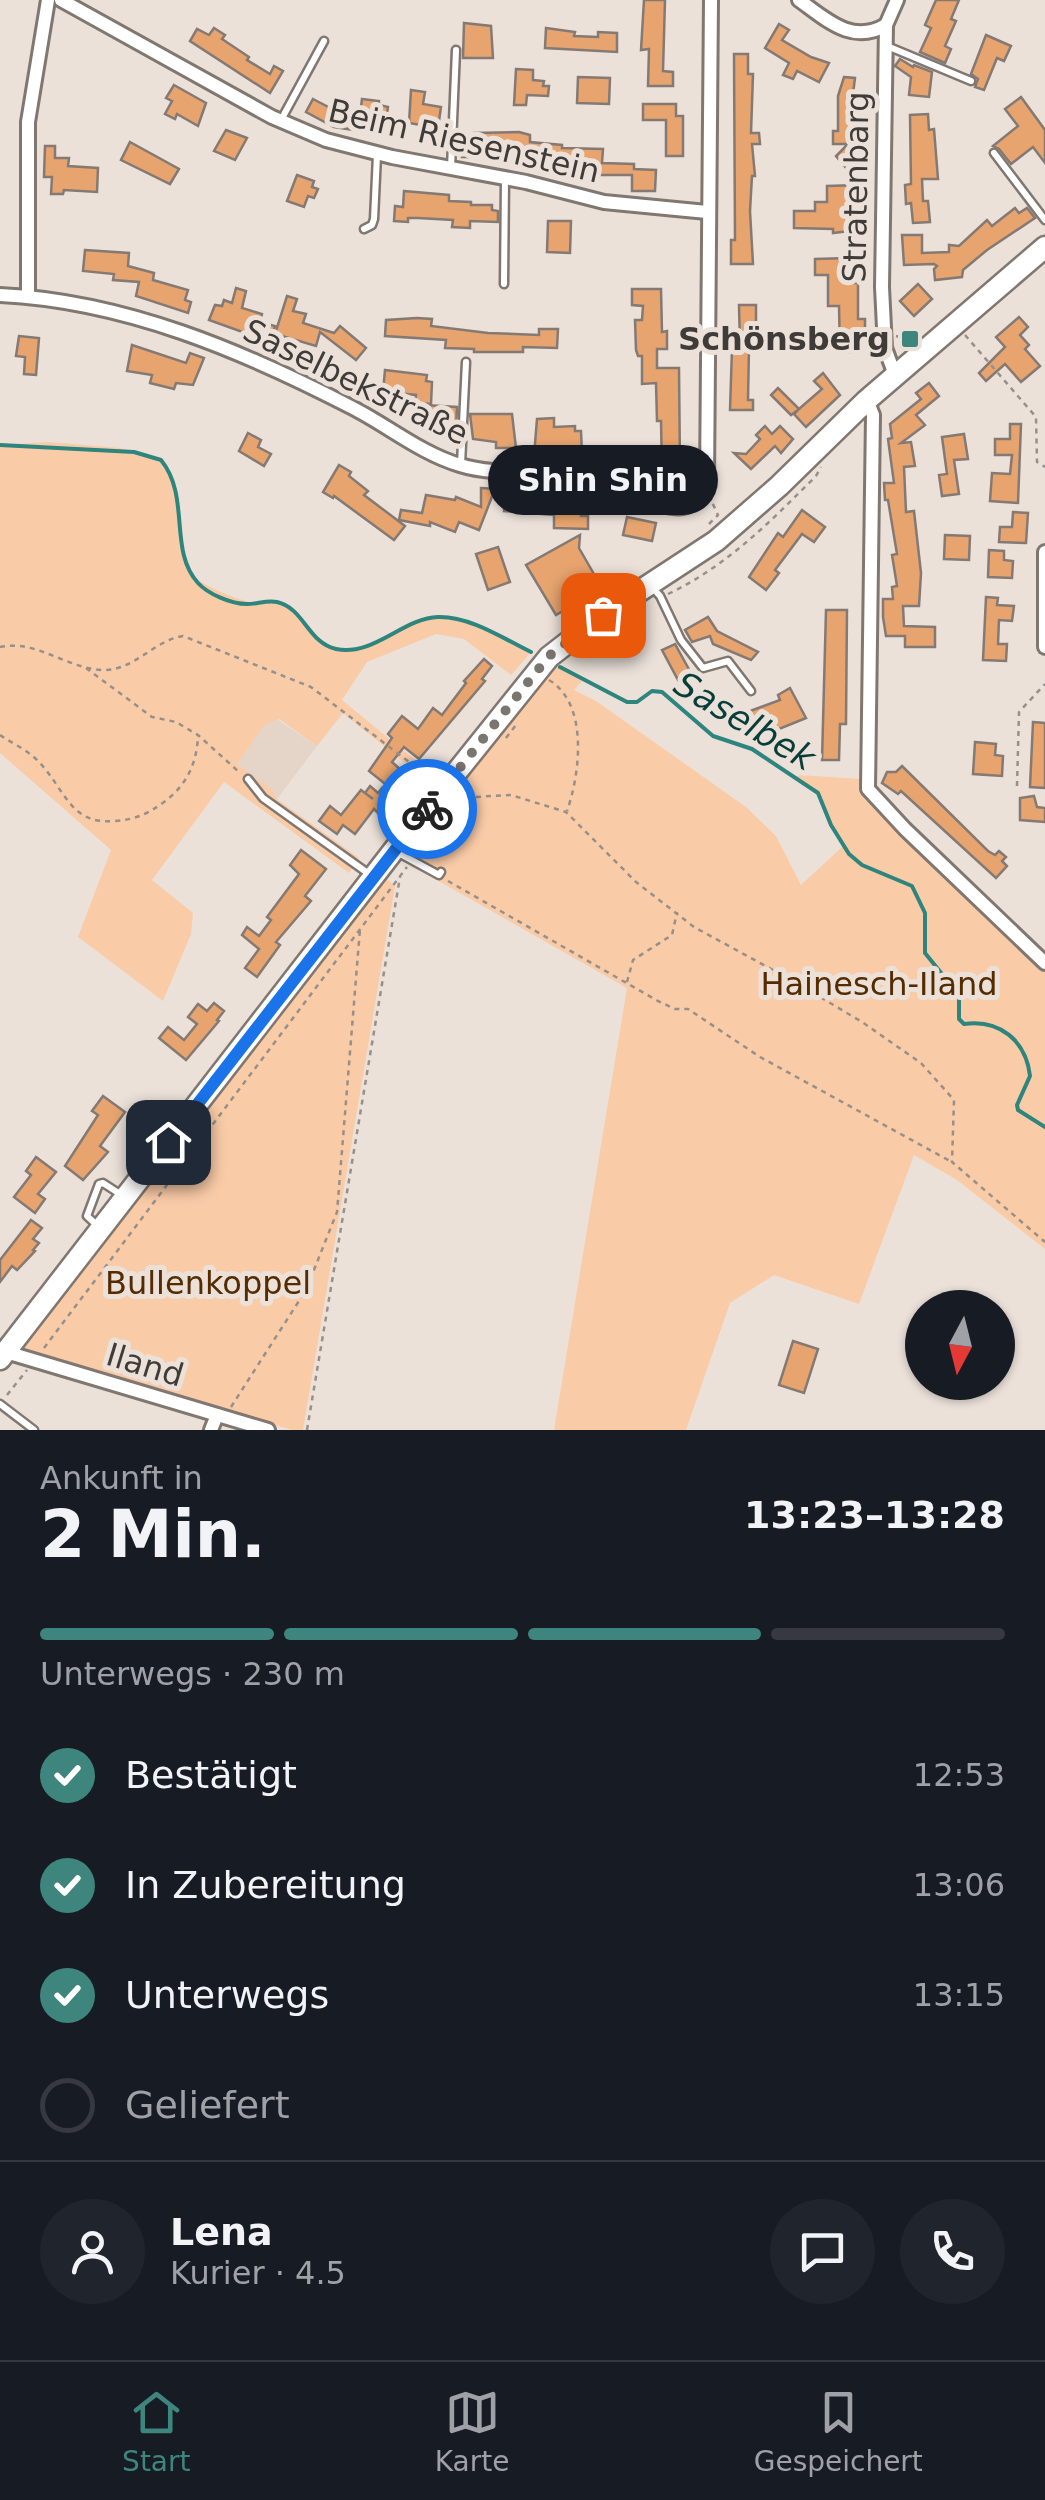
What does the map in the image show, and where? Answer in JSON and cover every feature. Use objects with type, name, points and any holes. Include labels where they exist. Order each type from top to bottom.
[{"type":"main road","points":[[3,1356],[374,877],[403,855],[444,788],[542,664],[586,626],[693,558],[740,521],[867,400],[1045,247]]},
{"type":"street","points":[[28,296],[28,122],[48,0]]},
{"type":"street","name":"Beim Riesenstein","points":[[62,0],[280,121],[326,140],[614,204],[708,212]]},
{"type":"street","points":[[704,494],[708,480],[711,0]]},
{"type":"street","points":[[799,0],[854,34],[872,33],[886,25]]},
{"type":"street","name":"Stratenbarg","points":[[896,375],[887,357],[884,334],[881,240],[886,25],[897,0]]},
{"type":"street","name":"Saselbekstraße","points":[[0,295],[91,306],[190,334],[307,384],[460,466],[499,472],[551,472],[588,479],[674,507],[690,504],[704,494]]},
{"type":"street","points":[[867,400],[874,414],[868,789],[904,829],[1045,963]]},
{"type":"street","points":[[1045,552],[1045,647]]},
{"type":"street","name":"Iland","points":[[3,1356],[35,1361],[268,1430]]},
{"type":"street","points":[[211,1430],[222,1416]]},
{"type":"lane","points":[[280,121],[324,42]]},
{"type":"lane","points":[[886,46],[970,80]]},
{"type":"lane","points":[[451,169],[456,50]]},
{"type":"lane","points":[[994,153],[1045,220]]},
{"type":"lane","points":[[364,230],[374,219],[377,154]]},
{"type":"lane","points":[[504,178],[504,284]]},
{"type":"lane","points":[[460,466],[466,362]]},
{"type":"lane","points":[[651,586],[660,596],[680,640],[703,668],[728,661],[750,691]]},
{"type":"lane","points":[[248,779],[263,798],[374,877]]},
{"type":"lane","points":[[403,855],[425,872],[440,874]]},
{"type":"lane","points":[[0,1404],[34,1430]]},
{"type":"path","points":[[955,324],[1036,417],[1037,462],[1045,467]]},
{"type":"path","points":[[884,334],[932,344]]},
{"type":"path","points":[[704,494],[718,516],[708,525]]},
{"type":"path","points":[[86,668],[124,667],[182,636],[311,687],[456,798],[511,795],[566,812],[636,882],[694,927],[796,982],[921,1063],[954,1100],[952,1162]]},
{"type":"path","points":[[0,647],[26,646],[86,668],[152,717],[176,722],[198,735],[248,779]]},
{"type":"path","points":[[542,664],[560,686],[579,731],[577,782],[566,812]]},
{"type":"path","points":[[1017,786],[1019,712],[1045,684]]},
{"type":"path","points":[[0,735],[39,762],[80,814],[94,823],[131,820],[150,812],[183,786],[197,752],[198,735]]},
{"type":"path","points":[[307,1430],[403,855]]},
{"type":"path","points":[[440,874],[627,984],[675,1009],[688,1009],[760,1058],[952,1162],[1045,1242]]},
{"type":"path","points":[[0,1404],[400,875]]},
{"type":"path","points":[[627,984],[633,960],[672,935],[677,912]]},
{"type":"path","points":[[222,1416],[306,1290],[337,1212],[360,928]]},
{"type":"shaded area","points":[[275,718],[317,746],[277,799],[237,764],[265,725]]},
{"type":"green space","points":[[48,442],[120,448],[161,460],[175,490],[184,554],[193,576],[242,600],[276,601],[288,606],[328,646],[364,647],[413,623],[438,617],[474,625],[531,652],[511,675],[464,639],[436,634],[367,662],[342,700],[431,773],[426,780],[343,713],[317,746],[279,719],[265,725],[237,764],[272,790],[277,799],[359,858],[349,873],[224,782],[152,880],[193,913],[191,934],[163,1001],[78,937],[111,850],[0,753],[0,445]]},
{"type":"green space","name":"Hainesch-Iland","points":[[553,663],[582,681],[574,690],[596,701],[746,807],[776,836],[801,885],[843,846],[822,797],[795,778],[800,775],[860,779],[861,793],[1045,966],[1045,1249],[957,1180],[914,1155],[859,1304],[774,1275],[730,1303],[686,1430],[554,1430],[627,988],[391,854]]},
{"type":"green space","name":"Bullenkoppel","points":[[378,872],[395,886],[303,1430],[10,1347]]},
{"type":"building","points":[[644,0],[665,0],[663,71],[673,72],[673,86],[648,86],[649,49],[641,50]]},
{"type":"building","points":[[936,0],[959,0],[951,19],[956,21],[945,46],[951,49],[945,63],[920,52],[931,28],[925,25]]},
{"type":"building","points":[[464,23],[491,26],[493,58],[463,58]]},
{"type":"building","points":[[779,24],[789,30],[782,40],[829,63],[819,82],[797,71],[793,79],[783,75],[789,63],[765,48]]},
{"type":"building","points":[[214,28],[225,35],[222,39],[249,57],[247,60],[270,74],[274,66],[283,71],[270,93],[190,41],[197,29],[209,35]]},
{"type":"building","points":[[546,28],[575,32],[574,36],[617,33],[617,52],[545,48]]},
{"type":"building","points":[[986,35],[1011,46],[1004,61],[997,58],[984,90],[975,87],[978,79],[971,74]]},
{"type":"building","points":[[734,54],[748,54],[748,74],[753,74],[751,133],[759,133],[760,144],[752,144],[753,264],[731,264],[731,240],[735,240]]},
{"type":"building","points":[[900,59],[932,72],[929,97],[909,95],[911,77],[895,66]]},
{"type":"building","points":[[516,69],[533,70],[533,80],[549,86],[548,96],[527,95],[526,105],[514,105]]},
{"type":"building","points":[[578,77],[610,78],[609,104],[577,103]]},
{"type":"building","points":[[844,77],[855,78],[853,94],[860,95],[860,132],[855,131],[855,154],[860,162],[851,174],[836,156],[848,144],[833,144]]},
{"type":"building","points":[[174,85],[206,103],[198,126],[177,114],[175,119],[165,114],[172,101],[166,98]]},
{"type":"building","points":[[411,90],[425,92],[423,104],[441,107],[438,128],[409,123]]},
{"type":"building","points":[[1021,97],[1045,130],[1045,163],[1033,147],[1011,164],[993,146],[1018,126],[1005,109]]},
{"type":"building","points":[[313,99],[340,113],[356,115],[354,130],[334,127],[306,112]]},
{"type":"building","points":[[362,99],[379,101],[379,105],[388,107],[385,126],[359,123]]},
{"type":"building","points":[[643,104],[676,104],[676,116],[683,116],[683,156],[666,156],[666,120],[643,120]]},
{"type":"building","points":[[928,114],[929,130],[934,129],[938,179],[922,179],[923,201],[928,201],[930,222],[913,223],[905,185],[911,184],[910,115]]},
{"type":"building","points":[[226,130],[247,138],[235,160],[214,151]]},
{"type":"building","points":[[474,133],[530,135],[530,142],[603,149],[602,163],[634,164],[634,169],[656,170],[655,191],[632,191],[632,175],[571,175],[571,167],[540,164],[540,157],[474,153],[474,157],[462,157],[462,143],[474,144]]},
{"type":"building","points":[[130,142],[179,169],[170,184],[121,160]]},
{"type":"building","points":[[45,146],[55,146],[55,158],[69,158],[68,166],[98,168],[97,192],[64,190],[63,194],[51,194],[52,177],[44,177]]},
{"type":"building","points":[[297,175],[314,181],[312,187],[318,189],[314,198],[308,196],[304,207],[287,201]]},
{"type":"building","points":[[858,185],[858,230],[833,233],[833,229],[794,228],[794,211],[815,211],[815,202],[827,202],[827,186]]},
{"type":"building","points":[[404,191],[449,195],[449,201],[471,205],[492,205],[492,210],[498,211],[498,222],[470,221],[470,228],[452,227],[453,220],[394,221],[395,206],[403,207]]},
{"type":"building","points":[[1015,208],[1019,213],[1027,208],[1035,218],[987,250],[963,270],[962,277],[935,280],[934,264],[904,265],[902,235],[922,235],[922,253],[949,252],[949,245],[959,246],[987,220],[992,226]]},
{"type":"building","points":[[548,221],[571,221],[570,253],[547,252]]},
{"type":"building","points":[[85,250],[129,253],[128,266],[154,273],[153,280],[188,290],[188,313],[136,296],[139,282],[113,280],[114,274],[83,271]]},
{"type":"building","points":[[848,258],[848,283],[858,283],[858,319],[865,319],[865,332],[844,332],[850,338],[851,352],[840,353],[839,306],[828,306],[828,275],[815,275],[815,259]]},
{"type":"building","points":[[918,284],[932,299],[914,316],[900,301]]},
{"type":"building","points":[[236,288],[246,291],[242,308],[262,314],[260,322],[275,326],[270,342],[209,320],[215,305],[222,306],[224,300],[232,303]]},
{"type":"building","points":[[632,289],[661,289],[662,332],[667,331],[667,349],[657,349],[657,368],[679,368],[680,466],[684,486],[657,486],[657,472],[662,472],[661,421],[657,421],[656,383],[642,384],[642,356],[636,350],[635,320],[642,320],[643,306],[632,305]]},
{"type":"building","points":[[287,296],[297,299],[293,311],[306,314],[303,323],[334,333],[340,326],[366,348],[356,360],[320,332],[316,346],[275,334]]},
{"type":"building","points":[[739,305],[756,305],[756,346],[740,346]]},
{"type":"building","points":[[1019,317],[1028,327],[1020,335],[1029,345],[1025,349],[1040,366],[1021,382],[1005,364],[986,381],[979,373],[1005,347],[996,337]]},
{"type":"building","points":[[432,319],[431,326],[488,333],[539,335],[539,329],[558,329],[557,348],[474,352],[445,348],[446,340],[385,336],[386,320]]},
{"type":"building","points":[[19,336],[39,338],[36,375],[24,374],[25,357],[16,356]]},
{"type":"building","points":[[132,345],[186,363],[190,353],[204,358],[193,385],[176,383],[174,389],[150,383],[152,375],[127,371]]},
{"type":"building","points":[[749,348],[748,400],[753,400],[753,410],[730,410],[732,349]]},
{"type":"building","points":[[385,370],[427,375],[426,381],[432,382],[431,404],[415,403],[416,395],[383,392]]},
{"type":"building","points":[[823,373],[840,395],[806,427],[794,414],[798,410],[791,415],[771,395],[778,388],[799,409],[822,389],[814,381]]},
{"type":"building","points":[[929,383],[939,396],[916,415],[925,425],[901,443],[911,442],[915,466],[904,467],[906,512],[914,511],[921,573],[919,606],[903,606],[904,626],[935,627],[935,647],[905,647],[905,636],[886,636],[883,617],[883,599],[893,599],[892,587],[897,586],[892,555],[897,554],[885,500],[884,483],[894,483],[888,439],[892,438],[890,424],[921,399],[916,393]]},
{"type":"building","points":[[425,405],[457,407],[456,429],[424,427]]},
{"type":"building","points":[[470,414],[512,414],[516,448],[496,448],[496,442],[473,439]]},
{"type":"building","points":[[554,418],[554,427],[575,426],[575,431],[581,431],[582,454],[534,456],[537,419]]},
{"type":"building","points":[[1010,424],[1021,424],[1018,503],[990,501],[992,473],[1010,474],[1012,455],[995,455],[995,439],[1010,439]]},
{"type":"building","points":[[765,426],[772,434],[780,426],[793,439],[781,453],[775,446],[751,469],[734,453],[746,454],[760,439],[756,435]]},
{"type":"building","points":[[248,433],[261,440],[258,447],[271,454],[264,466],[239,451]]},
{"type":"building","points":[[964,434],[968,459],[954,460],[959,494],[942,496],[939,475],[947,474],[942,437]]},
{"type":"building","points":[[339,465],[368,491],[364,495],[405,526],[394,540],[323,492]]},
{"type":"building","points":[[481,488],[495,489],[479,530],[459,522],[455,532],[430,522],[430,526],[399,520],[401,510],[422,513],[426,495],[455,500],[456,497],[481,507]]},
{"type":"building","points":[[504,489],[532,492],[532,499],[539,499],[539,505],[581,510],[581,516],[588,516],[588,529],[554,528],[554,515],[504,511]]},
{"type":"building","points":[[802,510],[825,527],[814,542],[802,534],[775,570],[779,573],[766,590],[749,577],[778,533],[783,537]]},
{"type":"building","points":[[1013,512],[1028,513],[1026,543],[999,542],[1000,527],[1012,527]]},
{"type":"building","points":[[627,517],[656,523],[652,541],[623,535]]},
{"type":"building","points":[[580,535],[579,548],[602,588],[556,615],[526,565]]},
{"type":"building","points":[[945,535],[970,536],[969,560],[944,559]]},
{"type":"building","points":[[498,547],[510,582],[488,590],[476,554]]},
{"type":"building","points":[[989,550],[1004,551],[1004,560],[1013,561],[1012,578],[988,577]]},
{"type":"building","points":[[986,597],[998,598],[997,605],[1014,606],[1012,621],[999,620],[998,644],[1007,644],[1006,661],[983,660]]},
{"type":"building","points":[[826,610],[847,610],[846,724],[840,724],[839,760],[822,760]]},
{"type":"building","points":[[708,617],[717,631],[758,652],[751,660],[713,644],[710,636],[692,642],[685,630]]},
{"type":"building","points":[[675,644],[691,673],[678,680],[662,650]]},
{"type":"building","points":[[484,659],[492,666],[482,679],[485,681],[419,759],[404,747],[392,762],[402,771],[389,787],[369,771],[402,716],[418,729],[433,708],[442,715]]},
{"type":"building","points":[[790,688],[806,718],[752,740],[742,714],[780,700],[778,695]]},
{"type":"building","points":[[1033,722],[1045,723],[1045,788],[1030,787]]},
{"type":"building","points":[[975,742],[996,744],[995,755],[1003,756],[1002,776],[973,774]]},
{"type":"building","points":[[902,766],[988,851],[995,855],[999,851],[1006,857],[1002,861],[1007,866],[996,878],[901,791],[898,794],[882,783],[887,772],[896,772]]},
{"type":"building","points":[[370,786],[378,793],[382,788],[389,793],[386,798],[392,803],[379,814],[374,809],[355,834],[343,825],[337,834],[319,821],[330,806],[341,815],[361,790],[365,793]]},
{"type":"building","points":[[1034,796],[1037,807],[1045,808],[1045,822],[1020,820],[1020,798]]},
{"type":"building","points":[[301,850],[326,869],[305,896],[311,901],[276,942],[280,945],[257,977],[245,968],[259,949],[242,935],[247,927],[259,936],[271,920],[267,917],[299,874],[290,865]]},
{"type":"building","points":[[214,1003],[224,1011],[186,1060],[159,1038],[168,1027],[184,1040],[197,1024],[188,1017],[198,1004],[207,1011]]},
{"type":"building","points":[[103,1096],[125,1112],[100,1146],[108,1152],[83,1180],[65,1166],[98,1115],[92,1111]]},
{"type":"building","points":[[36,1157],[56,1172],[38,1194],[45,1199],[35,1213],[14,1197],[31,1175],[26,1171]]},
{"type":"building","points":[[31,1220],[42,1228],[33,1239],[39,1243],[35,1251],[17,1270],[12,1266],[0,1282],[0,1260]]},
{"type":"building","points":[[793,1341],[818,1349],[804,1393],[779,1385]]},
{"type":"waterway","name":"Saselbek","points":[[0,445],[134,452],[161,460],[175,490],[184,555],[198,583],[234,602],[286,605],[327,646],[363,648],[412,624],[438,617],[474,624],[531,652]]},
{"type":"waterway","name":"Saselbek","points":[[560,667],[627,702],[637,702],[652,691],[662,692],[713,736],[752,749],[818,793],[849,854],[862,865],[912,886],[925,913],[925,953],[959,995],[959,1019],[964,1024],[989,1025],[1017,1042],[1030,1076],[1018,1110],[1045,1127]]},
{"type":"way so far","points":[[427,809],[549,656],[603,615]]},
{"type":"place","name":"Schönsberg","points":[[910,339]]},
{"type":"place","name":"Shin Shin","points":[[603,615]]},
{"type":"route","points":[[168,1142],[427,809]]}]
